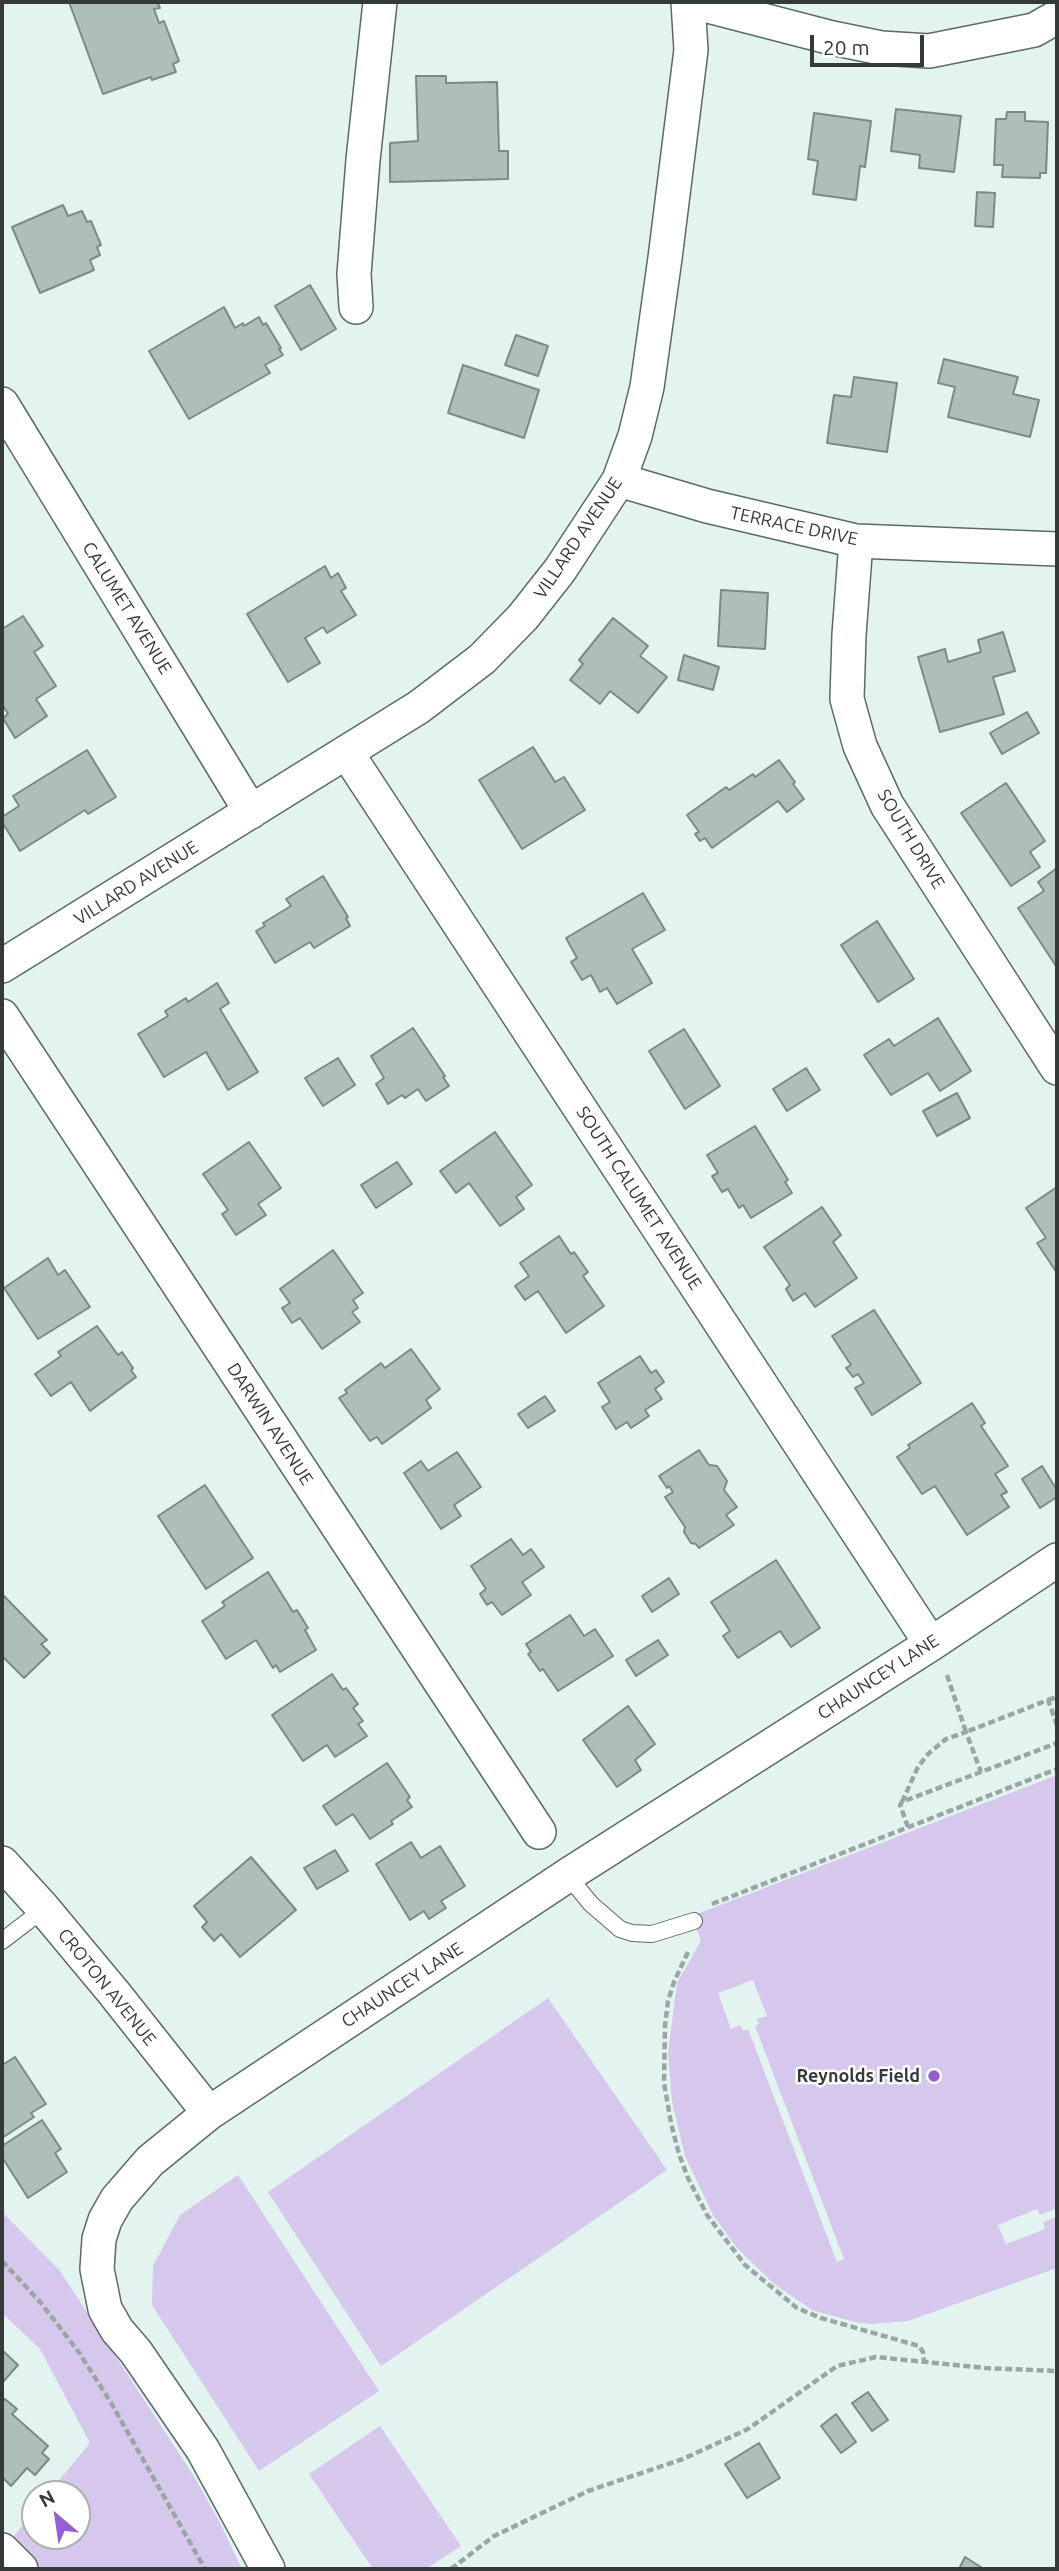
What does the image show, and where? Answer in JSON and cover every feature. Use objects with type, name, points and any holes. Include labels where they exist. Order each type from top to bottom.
[{"type":"street","points":[[356,307],[354,274],[380,2]]},
{"type":"street","points":[[691,2],[881,48],[929,51],[1049,30]]},
{"type":"street","name":"VILLARD AVENUE","points":[[2,966],[419,707],[482,659],[523,617],[561,570],[619,480],[635,436],[647,387],[666,258],[691,50],[691,2]]},
{"type":"street","name":"CALUMET AVENUE","points":[[2,404],[251,811]]},
{"type":"street","name":"TERRACE DRIVE","points":[[619,480],[707,506],[856,541],[1057,549]]},
{"type":"street","name":"SOUTH DRIVE","points":[[856,541],[847,699],[860,746],[887,805],[1057,1068]]},
{"type":"street","name":"SOUTH CALUMET AVENUE","points":[[347,753],[938,1657]]},
{"type":"street","name":"DARWIN AVENUE","points":[[2,1016],[539,1832]]},
{"type":"street","name":"CHAUNCEY LANE","points":[[268,2569],[202,2450],[136,2352],[117,2330],[106,2309],[97,2269],[99,2239],[117,2199],[150,2161],[209,2113],[568,1876],[938,1657],[1057,1560]]},
{"type":"street","name":"CROTON AVENUE","points":[[2,1863],[114,1993],[209,2113]]},
{"type":"street","points":[[2,2550],[21,2569]]},
{"type":"lane","points":[[568,1876],[591,1904],[620,1929],[632,1934],[652,1934],[692,1921]]},
{"type":"lane","points":[[2,1941],[44,1909]]},
{"type":"path","points":[[938,1657],[981,1772]]},
{"type":"path","points":[[908,1827],[900,1805],[918,1767],[928,1754],[946,1739],[1057,1697]]},
{"type":"path","points":[[1048,1700],[1057,1725]]},
{"type":"path","points":[[902,1802],[1057,1743]]},
{"type":"path","points":[[925,2361],[919,2346],[821,2318],[797,2308],[745,2265],[701,2205],[679,2154],[664,2083],[664,2026],[668,2001],[674,1982],[696,1938],[692,1921],[687,1914],[1057,1769]]},
{"type":"path","points":[[2,2261],[41,2303],[78,2351],[110,2401],[205,2569]]},
{"type":"path","points":[[451,2569],[494,2536],[588,2491],[683,2459],[748,2429],[837,2366],[876,2357],[1012,2370],[1057,2371]]},
{"type":"shaded area","points":[[1057,1775],[1057,2208],[1040,2215],[1037,2209],[998,2225],[1006,2244],[1045,2229],[1043,2222],[1057,2217],[1057,2268],[908,2321],[871,2324],[812,2310],[774,2284],[737,2248],[713,2215],[685,2156],[672,2102],[668,2053],[677,1983],[701,1941],[692,1916]],"holes":[[[753,1980],[767,2016],[757,2019],[759,2024],[755,2026],[844,2259],[837,2262],[748,2029],[743,2031],[740,2025],[731,2029],[718,1993]]]},
{"type":"shaded area","points":[[548,1998],[667,2170],[381,2366],[268,2192]]},
{"type":"shaded area","points":[[238,2175],[379,2391],[259,2471],[152,2305],[153,2266],[180,2215]]},
{"type":"shaded area","points":[[2,2212],[60,2271],[195,2478],[242,2569],[37,2569],[10,2541],[21,2527],[21,2550],[91,2550],[91,2480],[60,2480],[90,2443],[40,2349],[2,2313]]},
{"type":"shaded area","points":[[380,2426],[461,2546],[426,2569],[373,2569],[309,2474]]},
{"type":"building","points":[[69,2],[157,2],[160,8],[154,9],[159,23],[164,21],[179,61],[173,64],[176,72],[152,80],[151,77],[103,94]]},
{"type":"building","points":[[416,76],[446,76],[446,83],[497,82],[499,151],[508,151],[508,179],[390,182],[390,143],[418,141]]},
{"type":"building","points":[[896,109],[961,116],[954,172],[919,168],[920,155],[891,151]]},
{"type":"building","points":[[1007,112],[1025,112],[1025,121],[1048,122],[1046,173],[1040,173],[1040,178],[1002,177],[1003,165],[994,165],[996,119],[1006,119]]},
{"type":"building","points":[[814,113],[871,121],[865,167],[860,166],[856,200],[813,194],[818,161],[808,159]]},
{"type":"building","points":[[977,192],[995,193],[993,227],[975,226]]},
{"type":"building","points":[[63,205],[68,216],[82,211],[87,222],[91,221],[101,245],[97,247],[100,255],[90,260],[94,270],[40,293],[12,227]]},
{"type":"building","points":[[310,285],[336,329],[301,350],[275,306]]},
{"type":"building","points":[[224,307],[235,328],[259,317],[263,325],[266,323],[283,355],[265,365],[270,373],[189,419],[149,351]]},
{"type":"building","points":[[516,335],[548,346],[538,376],[505,365]]},
{"type":"building","points":[[944,359],[1018,377],[1013,394],[1039,400],[1030,437],[948,417],[955,387],[938,383]]},
{"type":"building","points":[[463,365],[539,390],[524,438],[448,413]]},
{"type":"building","points":[[854,377],[897,383],[887,452],[827,443],[834,395],[851,397]]},
{"type":"building","points":[[325,566],[331,578],[338,573],[346,588],[341,591],[356,615],[327,633],[323,627],[305,638],[320,663],[288,682],[247,614]]},
{"type":"building","points":[[721,590],[768,593],[765,649],[718,646]]},
{"type":"building","points":[[23,616],[43,646],[34,652],[56,686],[36,699],[47,716],[15,738],[3,718],[8,714],[2,704],[2,629]]},
{"type":"building","points":[[613,618],[648,646],[640,656],[667,677],[638,713],[610,691],[600,704],[570,680],[583,664],[579,660]]},
{"type":"building","points":[[1003,632],[1015,671],[993,677],[1004,714],[940,732],[918,657],[945,649],[948,662],[981,652],[978,640]]},
{"type":"building","points":[[684,655],[719,667],[713,690],[678,680]]},
{"type":"building","points":[[1027,712],[1039,733],[1002,754],[990,733]]},
{"type":"building","points":[[533,747],[555,782],[564,777],[585,810],[522,849],[479,780]]},
{"type":"building","points":[[87,750],[116,797],[88,814],[85,810],[20,851],[2,822],[2,817],[19,806],[13,796]]},
{"type":"building","points":[[779,760],[804,799],[787,812],[778,801],[712,848],[705,838],[700,841],[695,834],[699,832],[687,815],[726,787],[729,790],[753,774],[755,777]]},
{"type":"building","points":[[1006,783],[1045,841],[1030,852],[1040,867],[1011,886],[961,813]]},
{"type":"building","points":[[1057,868],[1056,966],[1018,908],[1044,891],[1038,882]]},
{"type":"building","points":[[323,876],[348,917],[346,918],[350,926],[314,948],[310,942],[275,963],[256,931],[265,926],[263,923],[291,906],[286,899]]},
{"type":"building","points":[[643,893],[665,930],[632,949],[652,983],[617,1004],[607,988],[600,992],[591,975],[582,980],[571,962],[577,958],[566,938]]},
{"type":"building","points":[[877,921],[914,979],[878,1002],[841,945]]},
{"type":"building","points":[[217,983],[229,1003],[220,1009],[258,1072],[228,1090],[206,1052],[164,1077],[138,1034],[168,1016],[165,1011],[186,998],[188,1002]]},
{"type":"building","points":[[938,1018],[971,1071],[940,1091],[928,1073],[891,1095],[864,1055],[889,1039],[894,1046]]},
{"type":"building","points":[[413,1028],[449,1086],[426,1101],[418,1089],[405,1098],[402,1095],[388,1104],[376,1084],[384,1078],[371,1056]]},
{"type":"building","points":[[684,1029],[720,1086],[685,1109],[649,1051]]},
{"type":"building","points":[[338,1058],[355,1085],[323,1106],[305,1078]]},
{"type":"building","points":[[806,1068],[820,1090],[787,1111],[773,1089]]},
{"type":"building","points":[[957,1093],[970,1118],[937,1136],[923,1111]]},
{"type":"building","points":[[755,1126],[788,1180],[785,1182],[792,1193],[751,1218],[743,1205],[739,1208],[728,1189],[722,1192],[712,1176],[718,1173],[707,1155]]},
{"type":"building","points":[[495,1132],[532,1185],[516,1197],[524,1209],[500,1226],[469,1183],[456,1193],[440,1171]]},
{"type":"building","points":[[249,1142],[281,1188],[258,1204],[266,1215],[236,1235],[222,1214],[228,1210],[203,1174]]},
{"type":"building","points":[[397,1162],[412,1184],[376,1208],[361,1185]]},
{"type":"building","points":[[1057,1187],[1057,1273],[1037,1243],[1046,1238],[1026,1208]]},
{"type":"building","points":[[822,1207],[841,1235],[833,1242],[857,1278],[815,1307],[805,1293],[793,1301],[786,1289],[790,1285],[764,1247]]},
{"type":"building","points":[[559,1236],[588,1272],[583,1276],[604,1306],[566,1333],[538,1291],[525,1300],[515,1286],[529,1276],[520,1263]]},
{"type":"building","points":[[333,1250],[363,1293],[353,1300],[358,1308],[352,1312],[360,1322],[322,1349],[300,1318],[292,1323],[282,1308],[290,1303],[280,1289]]},
{"type":"building","points":[[48,1258],[58,1275],[65,1270],[90,1307],[38,1339],[4,1288]]},
{"type":"building","points":[[874,1310],[921,1383],[872,1415],[855,1388],[864,1383],[858,1374],[853,1377],[846,1368],[851,1365],[832,1336]]},
{"type":"building","points":[[97,1326],[118,1355],[122,1352],[136,1377],[90,1411],[71,1382],[51,1396],[35,1374],[61,1356],[58,1352]]},
{"type":"building","points":[[411,1349],[440,1389],[426,1400],[431,1408],[382,1444],[377,1437],[370,1441],[339,1398],[347,1393],[345,1390],[381,1363],[385,1368]]},
{"type":"building","points":[[640,1356],[651,1373],[656,1370],[664,1382],[655,1389],[662,1399],[645,1410],[649,1416],[631,1428],[627,1422],[616,1429],[602,1407],[610,1402],[598,1383]]},
{"type":"building","points":[[545,1396],[555,1411],[528,1428],[518,1414]]},
{"type":"building","points":[[972,1403],[985,1423],[981,1426],[1008,1466],[995,1474],[1007,1492],[1001,1495],[1009,1507],[967,1535],[935,1486],[922,1494],[897,1457],[910,1448],[908,1445]]},
{"type":"building","points":[[699,1450],[709,1465],[717,1466],[727,1481],[724,1490],[737,1507],[726,1515],[734,1525],[699,1548],[691,1543],[684,1532],[685,1527],[665,1497],[673,1492],[659,1476]]},
{"type":"building","points":[[457,1452],[481,1487],[454,1505],[461,1516],[441,1529],[404,1473],[421,1461],[428,1471]]},
{"type":"building","points":[[1042,1466],[1057,1490],[1057,1497],[1040,1508],[1022,1479]]},
{"type":"building","points":[[205,1485],[253,1558],[206,1589],[158,1516]]},
{"type":"building","points":[[511,1539],[523,1555],[531,1549],[544,1567],[522,1582],[531,1595],[502,1615],[492,1602],[487,1605],[480,1594],[486,1589],[471,1566]]},
{"type":"building","points":[[776,1560],[820,1628],[791,1647],[780,1631],[738,1658],[723,1636],[730,1631],[711,1602]]},
{"type":"building","points":[[268,1572],[293,1612],[297,1610],[308,1628],[305,1630],[316,1650],[280,1672],[276,1665],[273,1668],[256,1640],[226,1659],[202,1621],[225,1606],[222,1602]]},
{"type":"building","points":[[669,1578],[679,1594],[652,1612],[642,1596]]},
{"type":"building","points":[[2,1594],[47,1640],[41,1644],[50,1653],[24,1678],[2,1656]]},
{"type":"building","points":[[570,1615],[584,1636],[595,1629],[613,1656],[558,1691],[543,1669],[540,1671],[528,1654],[531,1652],[526,1644]]},
{"type":"building","points":[[658,1640],[668,1655],[636,1676],[626,1660]]},
{"type":"building","points":[[332,1674],[343,1690],[346,1688],[358,1704],[353,1708],[363,1721],[358,1724],[367,1736],[335,1757],[327,1745],[303,1761],[272,1715]]},
{"type":"building","points":[[628,1706],[655,1744],[635,1760],[641,1770],[617,1787],[583,1740]]},
{"type":"building","points":[[387,1763],[410,1797],[407,1800],[412,1807],[370,1839],[353,1814],[336,1825],[323,1806]]},
{"type":"building","points":[[411,1842],[421,1858],[440,1846],[465,1886],[441,1901],[446,1908],[429,1919],[424,1911],[410,1920],[376,1864]]},
{"type":"building","points":[[335,1850],[348,1871],[317,1889],[304,1868]]},
{"type":"building","points":[[251,1857],[296,1910],[240,1957],[221,1934],[214,1941],[202,1927],[207,1922],[194,1906]]},
{"type":"building","points":[[15,2057],[46,2104],[31,2113],[34,2117],[2,2138],[2,2065]]},
{"type":"building","points":[[42,2120],[61,2149],[55,2153],[67,2172],[28,2198],[2,2157],[2,2146]]},
{"type":"building","points":[[2,2350],[18,2365],[2,2383]]},
{"type":"building","points":[[868,2392],[888,2420],[872,2431],[852,2403]]},
{"type":"building","points":[[5,2399],[17,2409],[12,2414],[48,2446],[42,2453],[49,2459],[35,2475],[27,2468],[11,2486],[2,2477],[2,2402]]},
{"type":"building","points":[[836,2414],[856,2442],[841,2453],[821,2426]]},
{"type":"building","points":[[759,2443],[780,2478],[747,2498],[725,2464]]},
{"type":"building","points":[[965,2557],[984,2569],[959,2569]]},
{"type":"place","name":"Reynolds Field","points":[[934,2076]]}]
